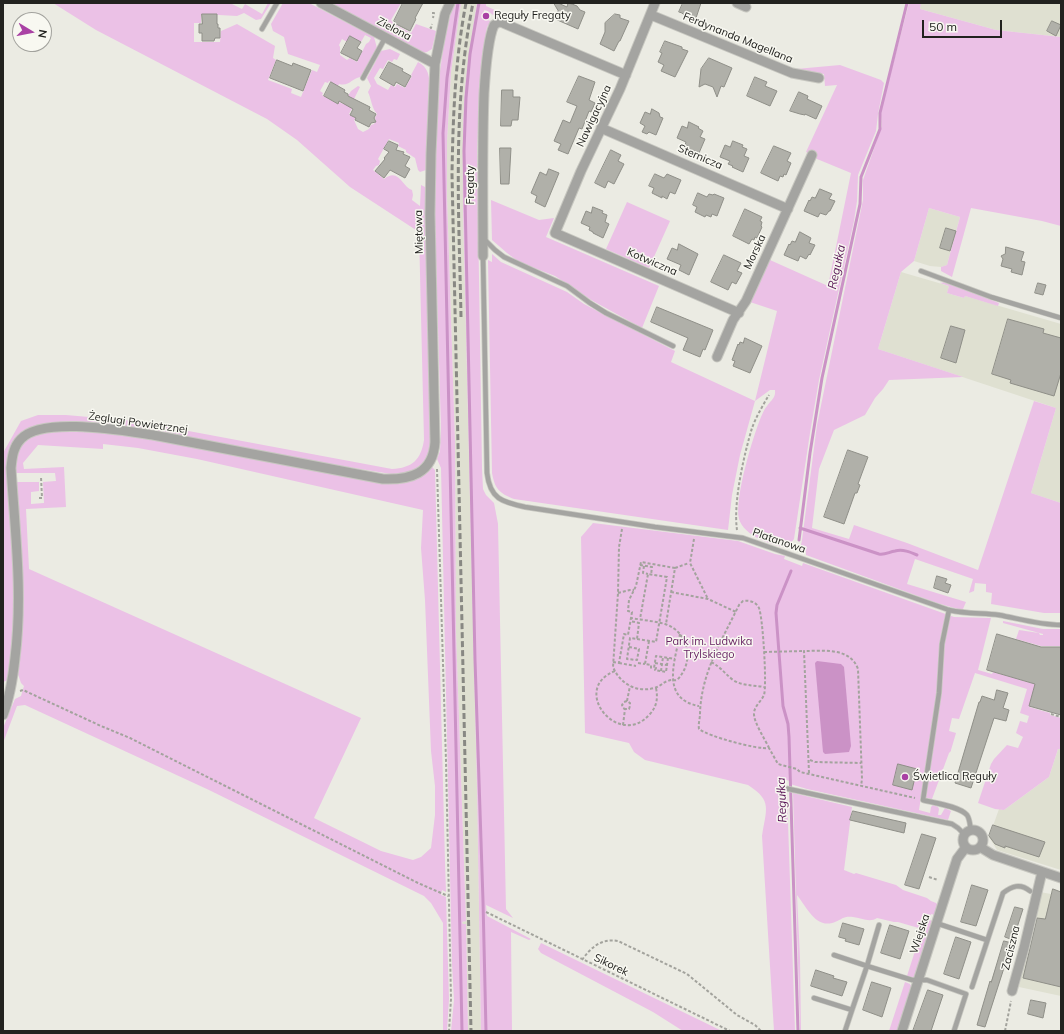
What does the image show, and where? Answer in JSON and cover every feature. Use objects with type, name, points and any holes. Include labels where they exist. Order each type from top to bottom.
[{"type":"street","name":"Zielona","points":[[321,3],[436,64]]},
{"type":"street","name":"Miętowa","points":[[431,461],[435,442],[430,214],[432,110],[436,64],[445,14],[450,3]]},
{"type":"street","points":[[737,3],[746,7]]},
{"type":"street","name":"Nawigacyjna","points":[[555,233],[581,171],[626,75],[653,9]]},
{"type":"street","name":"Ferdynanda Magellana","points":[[653,9],[792,73],[819,78]]},
{"type":"street","name":"Fregaty","points":[[483,256],[483,144],[485,85],[490,42],[494,26],[499,22],[503,23],[626,75]]},
{"type":"street","name":"Sternicza","points":[[601,128],[788,208]]},
{"type":"street","name":"Morska","points":[[717,357],[733,320],[746,301],[812,155]]},
{"type":"street","name":"Kotwiczna","points":[[555,233],[739,313]]},
{"type":"street","name":"Żeglugi Powietrznej","points":[[3,715],[10,692],[17,645],[19,611],[11,468],[13,453],[21,438],[34,430],[56,427],[118,430],[153,435],[383,479],[403,479],[411,477],[422,470],[431,461]]},
{"type":"street","points":[[978,832],[982,836],[983,842],[980,847],[973,850],[966,847],[963,840],[968,833],[978,832]]},
{"type":"street","name":"Wiejska","points":[[902,1031],[957,859],[966,847]]},
{"type":"street","points":[[980,847],[993,855],[1061,878]]},
{"type":"street","name":"Zaciszna","points":[[1012,992],[1042,872]]},
{"type":"lane","points":[[262,29],[277,3]]},
{"type":"lane","points":[[363,78],[385,38]]},
{"type":"lane","points":[[483,237],[504,257],[567,286],[606,313],[673,346]]},
{"type":"lane","name":"Fregaty","points":[[483,256],[487,473],[490,489]]},
{"type":"lane","points":[[921,271],[991,297],[1061,318]]},
{"type":"lane","name":"Platanowa","points":[[490,489],[497,498],[510,503],[623,522],[738,537],[959,613],[998,615],[1040,624],[1061,625]]},
{"type":"lane","points":[[784,788],[952,824],[968,833],[969,818],[962,811],[923,800],[938,693],[942,644],[949,610]]},
{"type":"lane","points":[[972,987],[1003,893],[1010,888],[1018,886],[1024,887],[1030,891]]},
{"type":"lane","points":[[936,923],[987,940]]},
{"type":"lane","points":[[845,1031],[879,925]]},
{"type":"lane","points":[[834,955],[918,981],[927,980],[966,994],[954,1031]]},
{"type":"lane","points":[[814,998],[852,1010]]},
{"type":"path","points":[[432,13],[434,13],[433,18]]},
{"type":"path","points":[[430,27],[431,28],[432,24]]},
{"type":"path","points":[[738,537],[736,521],[737,500],[745,459],[753,427],[769,394]]},
{"type":"path","points":[[431,461],[437,469],[438,479],[451,999],[449,1031]]},
{"type":"path","points":[[39,498],[42,498],[41,477]]},
{"type":"path","points":[[623,522],[619,547],[618,593],[613,662],[615,671],[623,681],[630,686],[640,689],[656,688],[668,681],[676,680],[680,677],[688,662],[687,646],[680,634],[666,624],[630,618]]},
{"type":"path","points":[[695,532],[690,563],[708,599]]},
{"type":"path","points":[[619,663],[624,634],[628,634],[632,612],[628,611],[629,600],[634,590],[641,562],[676,568],[690,563]]},
{"type":"path","points":[[640,565],[652,567],[649,574],[640,620]]},
{"type":"path","points":[[629,647],[639,649],[637,660],[626,659],[630,638],[656,642],[667,577],[643,573],[644,565]]},
{"type":"path","points":[[666,624],[676,568]]},
{"type":"path","points":[[618,593],[634,590]]},
{"type":"path","points":[[672,592],[708,599],[736,612]]},
{"type":"path","points":[[769,748],[735,743],[702,732],[699,727],[703,686],[711,662],[739,605],[743,601],[752,602],[758,606],[763,627],[764,695],[756,706],[754,713],[755,720],[777,762],[784,766],[797,768],[800,772],[923,800]]},
{"type":"path","points":[[630,621],[639,623],[637,639]]},
{"type":"path","points":[[680,634],[672,680],[677,692],[683,699],[690,704],[700,706]]},
{"type":"path","points":[[645,664],[649,641]]},
{"type":"path","points":[[804,651],[810,760],[809,773]]},
{"type":"path","points":[[764,652],[833,652],[849,656],[856,664],[858,678],[861,786]]},
{"type":"path","points":[[668,658],[666,672],[655,670],[656,656],[675,659]]},
{"type":"path","points":[[660,671],[663,657]]},
{"type":"path","points":[[613,662],[636,666]]},
{"type":"path","points":[[711,662],[722,668],[734,681],[747,685],[764,686]]},
{"type":"path","points":[[638,663],[651,665],[650,670]]},
{"type":"path","points":[[655,663],[667,665]]},
{"type":"path","points":[[615,671],[606,676],[599,683],[597,697],[599,706],[604,714],[611,720],[623,724],[634,724],[643,720],[653,710],[657,701],[656,688]]},
{"type":"path","points":[[626,710],[622,705],[627,701],[630,686]]},
{"type":"path","points":[[10,692],[23,690],[130,738],[418,883],[448,896]]},
{"type":"path","points":[[623,724],[626,710],[629,709],[630,706],[630,703],[627,701]]},
{"type":"path","points":[[1051,714],[1061,717]]},
{"type":"path","points":[[810,760],[815,762],[861,763]]},
{"type":"path","points":[[929,877],[938,880]]},
{"type":"path","name":"Sikorek","points":[[486,912],[730,1031]]},
{"type":"path","points":[[582,960],[586,954],[604,941],[618,941],[687,974],[737,1015],[755,1025],[761,1031]]},
{"type":"path","points":[[1005,1031],[1012,992]]},
{"type":"shaded area","points":[[461,3],[477,3],[465,90],[463,209],[477,787],[481,1031],[468,1031],[466,924],[463,924],[462,922],[466,921],[456,632],[455,442],[447,196],[447,141],[451,72]]},
{"type":"shaded area","points":[[921,3],[1061,3],[1061,37],[996,30],[920,9]]},
{"type":"shaded area","points":[[929,208],[960,217],[947,265],[941,267],[930,266],[914,261]]},
{"type":"shaded area","points":[[901,272],[949,286],[947,293],[964,298],[965,296],[1061,324],[1061,503],[1031,493],[1056,408],[878,349]]},
{"type":"shaded area","points":[[817,661],[841,664],[844,667],[851,746],[849,752],[825,754],[823,752],[815,663]]},
{"type":"shaded area","points":[[1061,740],[1061,870],[997,850],[989,837],[999,809],[1004,810],[1049,777]]},
{"type":"shaded area","points":[[1052,889],[1061,892],[1061,996],[1019,987],[1040,892],[1051,894]]},
{"type":"green space","points":[[53,3],[230,3],[242,9],[245,4],[262,14],[268,3],[271,3],[261,19],[256,20],[244,13],[237,16],[201,14],[201,23],[194,23],[194,42],[220,42],[221,31],[237,24],[275,46],[273,58],[276,60],[268,80],[292,89],[291,93],[301,97],[312,70],[317,72],[320,65],[288,54],[284,37],[273,31],[271,24],[283,3],[309,3],[374,37],[377,48],[361,77],[342,85],[339,84],[338,86],[329,81],[328,83],[325,82],[320,91],[323,93],[322,95],[338,104],[339,102],[343,104],[351,91],[358,86],[360,87],[354,99],[356,101],[349,114],[356,118],[354,120],[358,129],[363,132],[369,129],[376,121],[375,118],[377,114],[368,92],[371,86],[367,78],[381,51],[390,49],[400,54],[397,60],[394,59],[392,62],[388,60],[383,69],[380,68],[374,78],[377,84],[388,90],[391,85],[395,87],[397,84],[405,88],[418,62],[425,68],[429,78],[426,170],[420,172],[418,170],[415,158],[406,152],[406,150],[398,146],[399,143],[389,139],[378,159],[380,161],[379,165],[373,170],[384,179],[393,175],[397,176],[412,190],[412,200],[420,206],[421,185],[425,187],[431,443],[426,458],[418,467],[399,474],[391,474],[81,423],[42,424],[31,427],[22,432],[15,440],[10,451],[7,466],[15,602],[13,651],[8,680],[3,682],[3,453],[21,421],[38,415],[66,415],[135,421],[392,469],[405,467],[414,462],[421,453],[424,440],[419,232],[350,187],[297,140],[267,119],[96,30]],"holes":[[[365,35],[371,38],[366,44],[357,62],[350,58],[347,60],[340,55],[339,45],[342,39],[347,42],[350,36],[361,42]]]},
{"type":"green space","points":[[330,3],[401,3],[391,20],[394,24],[411,33],[416,24],[436,31],[432,49],[423,53]]},
{"type":"green space","points":[[453,3],[461,3],[451,72],[447,141],[447,196],[455,442],[456,632],[466,921],[462,922],[463,924],[466,924],[468,1031],[451,1031],[454,1000],[441,468],[437,459],[440,451],[441,429],[435,225],[435,156],[439,79],[444,42]]},
{"type":"green space","points":[[477,3],[486,3],[486,6],[515,19],[514,21],[496,17],[484,10],[483,19],[491,21],[487,27],[480,78],[477,151],[482,468],[483,489],[486,495],[494,503],[498,524],[506,909],[513,918],[486,905],[487,916],[531,939],[529,940],[511,932],[512,1031],[481,1031],[477,787],[463,209],[463,133],[465,88]]},
{"type":"green space","points":[[909,3],[921,3],[920,9],[996,30],[1061,37],[1061,226],[971,208],[952,277],[941,271],[941,267],[947,265],[960,217],[929,208],[914,261],[901,272],[878,349],[963,377],[889,380],[875,398],[865,415],[834,430],[819,469],[812,528],[849,539],[854,525],[978,570],[1034,401],[1056,408],[1031,493],[1061,503],[1061,613],[1044,613],[991,604],[992,593],[986,592],[986,584],[975,583],[974,591],[969,593],[973,579],[915,559],[907,584],[966,602],[963,609],[958,609],[937,603],[806,555],[806,552],[800,550],[817,425],[863,200],[863,180],[882,126],[881,114],[883,103]]},
{"type":"green space","points":[[840,65],[881,80],[884,83],[876,131],[858,175],[857,201],[854,221],[819,380],[794,539],[787,548],[774,545],[752,535],[746,530],[739,519],[739,497],[749,452],[761,417],[765,408],[774,397],[775,390],[770,390],[755,401],[777,311],[750,302],[770,260],[828,286],[851,173],[817,159],[806,152],[837,85],[825,86],[824,74],[796,69]]},
{"type":"green space","points":[[491,200],[539,220],[554,218],[546,237],[659,286],[642,328],[593,301],[555,276],[519,262],[507,253],[492,240]]},
{"type":"green space","points":[[627,202],[670,221],[649,268],[606,249]]},
{"type":"green space","points":[[492,254],[501,262],[567,292],[584,304],[675,351],[671,362],[755,401],[740,455],[732,495],[728,530],[514,499],[505,495],[496,487],[492,473],[488,260],[492,262]]},
{"type":"green space","points":[[945,282],[999,303],[998,306],[965,296],[964,298],[947,293],[949,286],[940,283]]},
{"type":"green space","points":[[56,431],[108,433],[152,439],[387,484],[411,481],[422,476],[432,467],[435,470],[446,892],[442,890],[441,895],[446,897],[449,999],[447,1031],[443,1031],[443,923],[431,903],[424,896],[209,790],[25,705],[17,706],[3,743],[3,728],[15,699],[21,696],[24,686],[21,683],[18,674],[21,648],[23,580],[16,482],[39,482],[39,491],[31,492],[31,504],[44,503],[43,482],[56,481],[55,473],[16,473],[16,461],[26,440],[37,434]],"holes":[[[103,444],[138,448],[197,459],[423,510],[421,548],[425,600],[431,751],[435,786],[435,815],[431,848],[421,857],[413,860],[381,851],[314,818],[361,718],[29,569],[26,509],[66,507],[64,467],[24,469],[23,463],[38,445],[103,449]]]},
{"type":"green space","name":"Park im. Ludwika Trylskiego","points":[[593,523],[738,541],[785,556],[784,559],[802,566],[803,563],[954,617],[991,618],[978,670],[992,674],[993,672],[1035,684],[1029,707],[1061,718],[1061,749],[1058,749],[1049,777],[1004,810],[995,809],[978,803],[994,759],[1007,745],[1018,748],[1023,737],[1016,733],[1020,721],[1027,723],[1029,716],[1020,713],[1027,689],[975,673],[959,719],[952,718],[949,731],[956,733],[951,751],[932,799],[921,797],[919,810],[930,813],[933,805],[938,807],[938,815],[941,815],[945,808],[951,811],[948,820],[807,789],[790,784],[790,781],[782,779],[782,791],[787,792],[795,1031],[774,1031],[762,836],[766,806],[761,796],[748,785],[645,760],[634,752],[629,743],[585,733],[581,537]]},
{"type":"green space","points":[[1003,621],[1043,629],[1061,629],[1061,646],[1041,646],[1016,639],[1019,630],[1039,633],[1040,635],[1043,634],[1003,623]]},
{"type":"green space","points":[[793,793],[852,807],[844,870],[896,885],[903,890],[927,898],[938,905],[935,915],[931,914],[929,920],[933,921],[915,976],[912,978],[907,976],[922,929],[877,918],[868,920],[847,917],[828,924],[822,923],[812,916],[797,895],[801,1031],[800,1031]]},
{"type":"green space","points":[[541,943],[722,1031],[683,1031],[653,1012],[541,953],[538,949]]},
{"type":"green space","points":[[905,982],[911,986],[897,1031],[889,1031]]},
{"type":"building","points":[[403,3],[423,3],[410,31],[396,24],[394,21]]},
{"type":"building","points":[[554,3],[567,7],[568,3],[572,4],[585,12],[578,29],[555,19],[558,11]]},
{"type":"building","points":[[683,3],[701,3],[696,18],[688,15],[685,16],[679,12]]},
{"type":"building","points":[[202,14],[217,14],[217,24],[218,28],[220,28],[220,38],[215,38],[214,41],[202,41],[202,33],[199,33],[199,24],[202,24]]},
{"type":"building","points":[[615,14],[620,15],[620,18],[629,21],[614,51],[600,44],[605,32],[605,23]]},
{"type":"building","points":[[1052,21],[1061,25],[1056,36],[1047,31]]},
{"type":"building","points":[[350,36],[361,42],[357,48],[362,51],[357,61],[341,53]]},
{"type":"building","points":[[665,41],[682,47],[682,49],[688,51],[675,77],[661,71],[664,65],[658,62],[662,53],[660,52]]},
{"type":"building","points":[[709,58],[732,68],[724,87],[721,86],[717,97],[713,87],[705,84],[699,87],[701,69]]},
{"type":"building","points":[[277,60],[292,66],[293,63],[311,70],[303,91],[270,78]]},
{"type":"building","points":[[389,62],[403,69],[402,71],[411,76],[405,87],[396,82],[394,86],[380,78]]},
{"type":"building","points":[[579,76],[595,82],[589,100],[595,103],[591,112],[589,111],[582,129],[579,128],[568,154],[558,150],[561,144],[554,141],[563,120],[570,123],[577,106],[567,102]]},
{"type":"building","points":[[755,77],[767,82],[765,86],[777,91],[770,106],[747,96]]},
{"type":"building","points":[[331,82],[345,90],[344,92],[348,94],[348,96],[370,107],[369,110],[376,114],[374,118],[376,122],[371,123],[369,127],[355,120],[356,118],[350,115],[353,109],[339,101],[338,104],[324,96]]},
{"type":"building","points":[[502,90],[513,90],[513,97],[520,97],[518,120],[512,120],[511,126],[501,126]]},
{"type":"building","points":[[799,92],[808,96],[807,99],[822,106],[816,119],[805,114],[790,111]]},
{"type":"building","points":[[652,109],[659,113],[660,117],[663,118],[656,135],[649,132],[647,134],[642,132],[645,126],[640,123],[645,112],[650,114]]},
{"type":"building","points":[[689,122],[699,127],[698,128],[703,131],[700,137],[705,139],[699,153],[689,149],[689,147],[685,145],[686,142],[677,138],[682,126],[687,128]]},
{"type":"building","points":[[389,141],[398,145],[396,150],[404,152],[403,154],[410,157],[405,166],[410,169],[405,178],[390,170],[384,178],[375,171],[389,152],[384,149]]},
{"type":"building","points":[[733,141],[743,145],[742,147],[747,149],[744,156],[749,158],[743,172],[728,164],[730,161],[720,157],[725,145],[730,147]]},
{"type":"building","points":[[774,146],[791,153],[787,161],[791,163],[786,175],[784,174],[783,177],[780,176],[778,181],[761,173]]},
{"type":"building","points":[[500,148],[511,148],[509,184],[501,184]]},
{"type":"building","points":[[611,150],[621,155],[618,161],[624,164],[614,184],[608,181],[605,188],[595,183]]},
{"type":"building","points":[[549,169],[559,173],[545,207],[535,202],[537,196],[531,193],[540,172],[546,175]]},
{"type":"building","points":[[655,174],[664,178],[667,174],[681,180],[675,194],[670,192],[667,199],[652,193],[654,188],[649,186]]},
{"type":"building","points":[[820,189],[832,194],[829,199],[835,201],[830,211],[826,215],[820,213],[818,217],[804,211],[809,200],[810,201],[812,197],[815,198]]},
{"type":"building","points":[[698,193],[707,197],[709,194],[714,194],[724,198],[717,216],[712,214],[711,217],[706,215],[705,217],[695,212],[697,207],[693,205]]},
{"type":"building","points":[[593,207],[603,211],[602,213],[607,215],[605,222],[609,224],[603,238],[589,230],[590,227],[581,223],[586,211],[591,213]]},
{"type":"building","points":[[745,209],[762,217],[760,221],[762,222],[762,227],[757,238],[755,237],[754,240],[752,239],[749,244],[733,236]]},
{"type":"building","points":[[946,228],[956,231],[950,251],[940,248]]},
{"type":"building","points":[[800,232],[811,238],[809,243],[815,245],[810,255],[809,254],[806,259],[800,256],[798,261],[784,255],[789,244],[790,245],[792,241],[795,242]]},
{"type":"building","points":[[679,244],[698,254],[689,275],[679,270],[681,265],[667,259],[672,248],[677,250]]},
{"type":"building","points":[[1006,247],[1024,252],[1021,261],[1025,262],[1022,275],[1011,272],[1012,269],[1001,266],[1003,259],[1001,256],[1005,254]]},
{"type":"building","points":[[724,255],[741,263],[737,271],[742,273],[736,284],[732,282],[728,290],[711,282]]},
{"type":"building","points":[[1038,283],[1046,285],[1043,295],[1035,293]]},
{"type":"building","points":[[657,307],[713,330],[705,350],[703,349],[700,357],[683,350],[688,338],[651,322]]},
{"type":"building","points":[[1008,319],[1044,329],[1043,333],[1061,338],[1061,373],[1054,396],[1010,383],[1011,380],[992,374]]},
{"type":"building","points":[[951,326],[965,330],[956,363],[941,358]]},
{"type":"building","points":[[745,338],[762,346],[750,373],[733,366],[735,361],[732,360],[738,344],[739,345],[740,342],[743,343]]},
{"type":"building","points":[[848,450],[868,457],[858,484],[860,485],[857,493],[855,493],[844,524],[824,517]]},
{"type":"building","points":[[937,576],[947,579],[945,583],[951,585],[948,593],[934,588]]},
{"type":"building","points":[[997,634],[1041,647],[1061,647],[1061,715],[1029,706],[1035,684],[987,670]]},
{"type":"building","points":[[997,690],[1008,693],[1003,708],[1009,710],[1006,721],[994,718],[971,788],[955,783],[979,702],[982,696],[994,700]]},
{"type":"building","name":"Świetlica Reguły","points":[[898,764],[917,769],[912,790],[893,785]]},
{"type":"building","points":[[853,811],[906,823],[904,833],[850,820]]},
{"type":"building","points":[[993,825],[1045,842],[1039,857],[995,844],[989,836]]},
{"type":"building","points":[[922,834],[936,838],[919,889],[905,885]]},
{"type":"building","points":[[972,885],[988,890],[976,926],[961,922]]},
{"type":"building","points":[[1053,889],[1061,892],[1061,987],[1023,978],[1037,918],[1045,919]]},
{"type":"building","points":[[1015,907],[1023,909],[1013,940],[1005,937]]},
{"type":"building","points":[[843,923],[864,929],[859,945],[845,941],[846,939],[839,937]]},
{"type":"building","points":[[890,925],[909,931],[900,959],[881,953]]},
{"type":"building","points":[[956,937],[971,942],[959,979],[944,974]]},
{"type":"building","points":[[1004,941],[1012,943],[985,1027],[977,1025],[990,981],[991,982]]},
{"type":"building","points":[[816,970],[834,976],[833,978],[847,982],[842,996],[811,986]]},
{"type":"building","points":[[872,982],[891,988],[882,1017],[863,1010]]},
{"type":"building","points":[[928,990],[943,995],[931,1031],[913,1031]]},
{"type":"building","points":[[1031,1000],[1046,1003],[1043,1018],[1028,1014]]},
{"type":"waterway","points":[[458,3],[447,78],[443,133],[462,1031]]},
{"type":"waterway","points":[[479,3],[470,54],[466,98],[464,151],[475,660],[486,1031]]},
{"type":"waterway","name":"Regułka","points":[[799,540],[810,453],[822,378],[860,204],[861,177],[880,129],[880,113],[907,3]]},
{"type":"waterway","points":[[800,528],[879,554],[901,550],[917,555]]},
{"type":"waterway","name":"Regułka","points":[[791,571],[777,605],[776,613],[783,706],[788,724],[789,737],[798,1031]]},
{"type":"railway","points":[[466,3],[457,67],[452,174],[471,1031]]},
{"type":"railway","points":[[461,317],[458,199],[459,120],[466,42],[473,3]]},
{"type":"place","name":"Reguły Fregaty","points":[[486,16]]},
{"type":"place","name":"Świetlica Reguły","points":[[905,777]]}]
